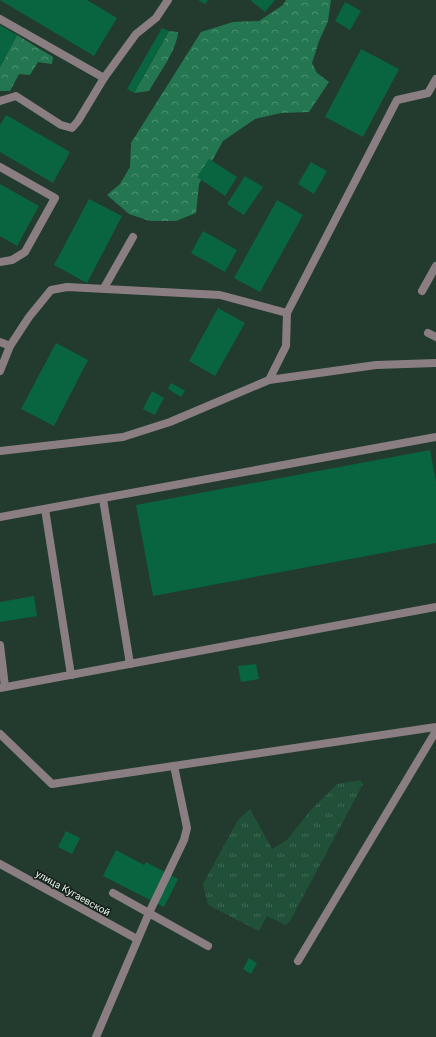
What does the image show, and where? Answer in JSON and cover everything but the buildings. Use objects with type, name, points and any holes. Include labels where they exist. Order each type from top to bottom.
[{"type":"street","points":[[0,101],[16,96],[61,125],[72,128],[78,121],[104,78],[136,34],[156,18],[168,0]]},
{"type":"street","points":[[0,19],[104,78]]},
{"type":"street","points":[[428,93],[436,78]]},
{"type":"street","points":[[269,380],[286,346],[288,313],[397,100],[428,93],[436,98]]},
{"type":"street","points":[[0,167],[55,198],[25,252],[12,260],[0,262]]},
{"type":"street","points":[[104,288],[133,237]]},
{"type":"street","points":[[422,291],[436,266]]},
{"type":"street","points":[[0,371],[10,346],[29,317],[51,290],[67,286],[220,295],[288,313]]},
{"type":"street","points":[[428,333],[436,337]]},
{"type":"street","points":[[0,342],[10,346]]},
{"type":"street","points":[[0,451],[123,437],[170,422],[269,380],[376,365],[436,363]]},
{"type":"street","points":[[0,517],[436,437]]},
{"type":"street","points":[[103,499],[130,664]]},
{"type":"street","points":[[45,509],[71,675]]},
{"type":"street","points":[[0,645],[3,688],[436,607]]},
{"type":"street","points":[[0,734],[52,784],[436,727]]},
{"type":"street","points":[[298,961],[436,730]]},
{"type":"street","points":[[96,1037],[137,939],[184,840],[187,828],[174,766]]},
{"type":"street","name":"улица Кугаевской","points":[[0,864],[137,939]]},
{"type":"street","points":[[113,893],[208,946]]},
{"type":"green space","points":[[286,0],[331,0],[328,21],[319,41],[312,63],[317,73],[329,82],[309,112],[281,113],[255,119],[223,141],[199,184],[196,213],[176,221],[150,221],[129,214],[107,195],[120,184],[130,167],[131,143],[201,32],[233,22],[259,21],[283,5]]},
{"type":"green space","points":[[169,31],[178,32],[174,47],[166,62],[149,91],[134,93]]},
{"type":"green space","points":[[17,35],[53,57],[52,64],[38,62],[30,75],[19,74],[10,91],[0,91],[0,67]]},
{"type":"green space","points":[[360,780],[363,784],[290,921],[285,925],[267,916],[259,931],[208,905],[203,884],[238,820],[250,809],[272,849],[287,840],[310,811],[337,784]]}]
